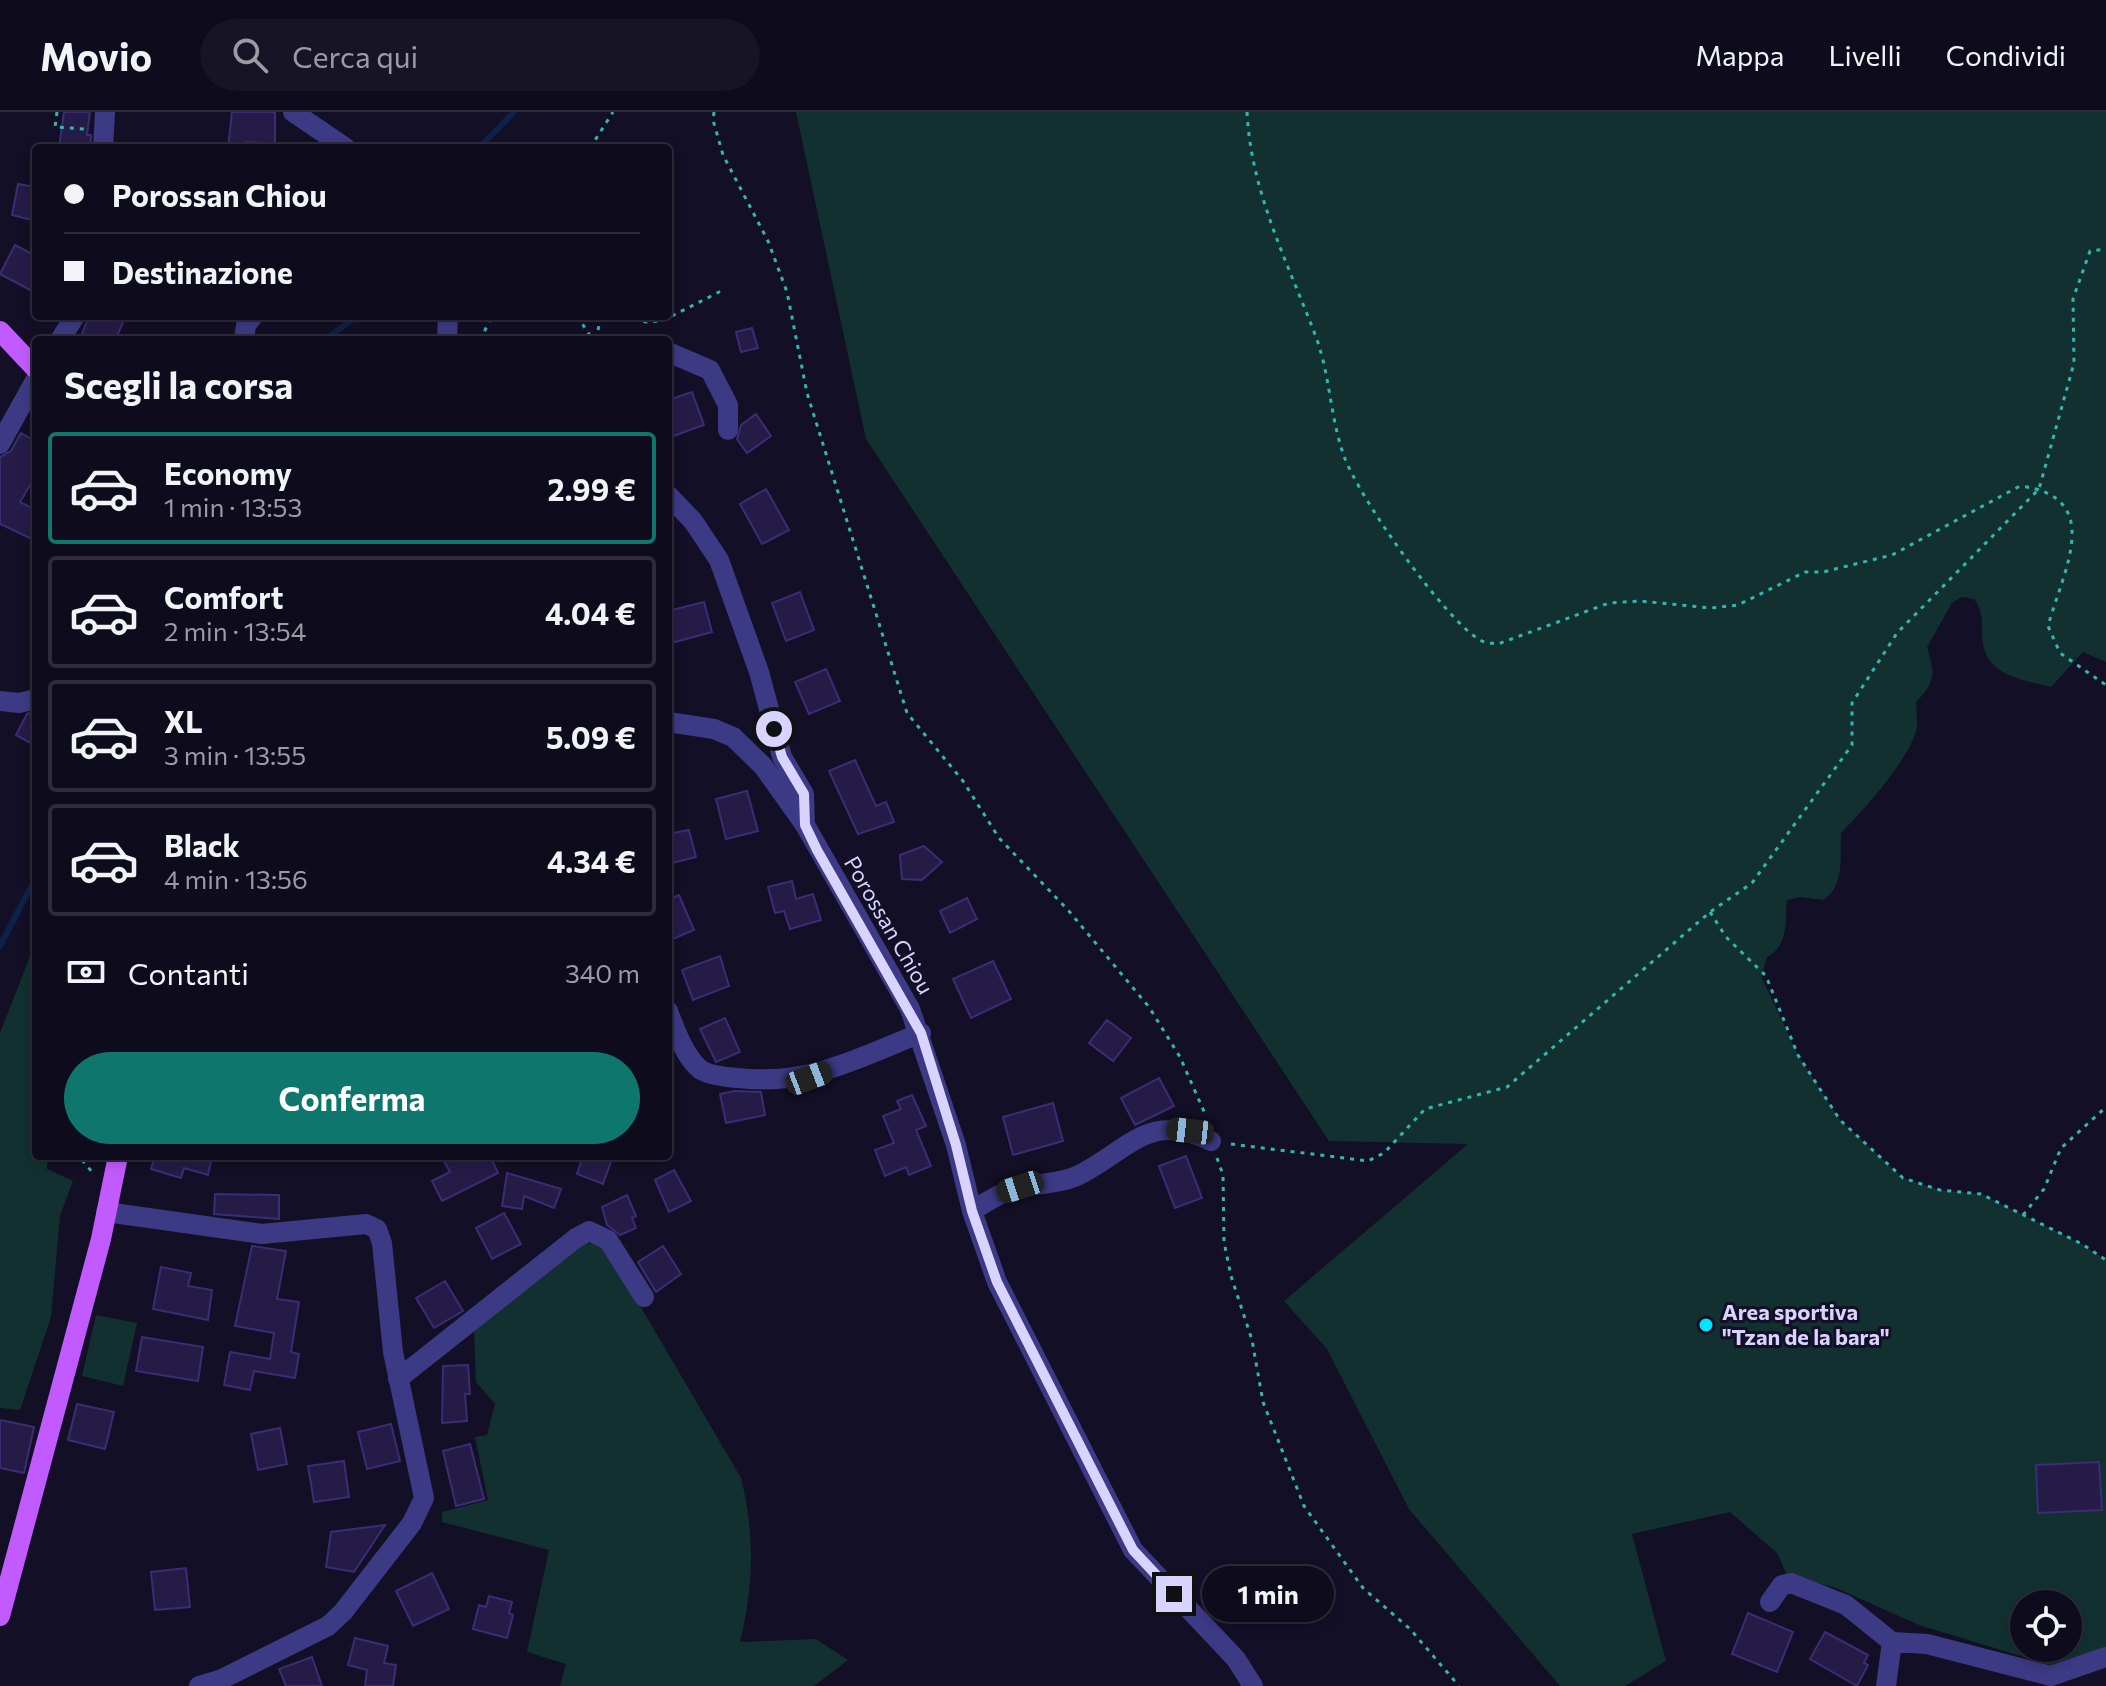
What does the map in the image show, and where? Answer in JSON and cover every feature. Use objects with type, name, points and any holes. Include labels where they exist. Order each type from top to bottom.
[{"type":"main road","points":[[0,331],[32,365]]},
{"type":"main road","points":[[0,1616],[117,1160]]},
{"type":"street","points":[[293,112],[340,144]]},
{"type":"street","points":[[672,354],[710,370],[728,405],[728,430]]},
{"type":"street","points":[[3,431],[32,385]]},
{"type":"street","name":"Porossan Chiou","points":[[672,499],[693,521],[719,560],[759,672],[782,757],[804,794],[805,825]]},
{"type":"street","points":[[0,701],[19,703],[32,700]]},
{"type":"street","name":"Porossan Chiou","points":[[672,723],[714,729],[733,737],[763,766],[805,825],[924,1042],[956,1145],[972,1211],[997,1282],[1133,1550],[1236,1659],[1253,1686]]},
{"type":"street","points":[[672,1021],[701,1069],[721,1076],[766,1081],[809,1078],[924,1042]]},
{"type":"street","points":[[972,1211],[999,1194],[1077,1176],[1140,1136],[1166,1128],[1190,1131],[1211,1141]]},
{"type":"street","points":[[106,1212],[262,1234],[366,1224],[377,1229],[390,1295],[393,1352],[423,1483],[421,1508],[343,1612],[328,1626],[222,1682],[199,1686]]},
{"type":"street","points":[[398,1379],[576,1238],[589,1231],[608,1240],[644,1297]]},
{"type":"street","points":[[1770,1602],[1782,1585],[1791,1583],[1846,1605],[1892,1642],[1927,1644],[2051,1676],[2106,1657]]},
{"type":"street","points":[[1886,1686],[1892,1642]]},
{"type":"path","points":[[57,112],[55,127],[104,130]]},
{"type":"path","points":[[593,144],[613,112]]},
{"type":"path","points":[[714,112],[713,120],[723,155],[768,241],[787,292],[807,393],[907,713],[963,781],[999,838],[1068,910],[1149,1007],[1180,1057],[1204,1108],[1223,1175],[1224,1242],[1252,1340],[1263,1402],[1304,1506],[1363,1588],[1410,1629],[1459,1686]]},
{"type":"path","points":[[1247,112],[1256,178],[1292,285],[1317,340],[1332,417],[1355,485],[1386,531],[1465,628],[1482,642],[1498,644],[1609,603],[1640,601],[1711,608],[1738,605],[1805,572],[1823,572],[1892,555],[2020,486],[2039,489],[2060,499],[2071,513],[2075,529],[2048,626],[2060,653],[2106,685]]},
{"type":"path","points":[[1211,1141],[1368,1161],[1384,1153],[1425,1109],[1507,1087],[1710,912],[1752,883],[1852,745],[1852,703],[1897,633],[2039,489],[2074,363],[2073,299],[2090,251],[2106,249]]},
{"type":"path","points":[[672,316],[721,291]]},
{"type":"path","points":[[639,320],[664,320]]},
{"type":"path","points":[[1710,912],[1726,937],[1766,976],[1798,1055],[1840,1120],[1903,1178],[1940,1190],[1981,1194],[2082,1244],[2106,1260]]},
{"type":"path","points":[[2023,1215],[2044,1189],[2061,1148],[2106,1107]]},
{"type":"green space","points":[[796,112],[2106,112],[2106,662],[2083,652],[2051,687],[2015,678],[1989,659],[1984,648],[1980,612],[1974,599],[1962,597],[1952,603],[1927,647],[1932,677],[1916,702],[1917,724],[1906,754],[1841,833],[1840,870],[1830,894],[1823,900],[1800,897],[1787,900],[1782,939],[1767,957],[1761,976],[1798,1055],[1840,1120],[1903,1178],[1940,1190],[1981,1194],[2082,1244],[2106,1260],[2106,1648],[2082,1657],[2082,1590],[2010,1590],[2010,1653],[1919,1625],[1836,1588],[1787,1575],[1777,1553],[1730,1512],[1632,1534],[1666,1661],[1625,1686],[1560,1686],[1409,1509],[1327,1349],[1284,1301],[1468,1144],[1329,1141],[866,439]]},
{"type":"green space","points":[[32,951],[32,1160],[47,1160],[47,1169],[73,1181],[60,1216],[51,1317],[20,1410],[0,1408],[0,1033]]},
{"type":"green space","points":[[582,1243],[604,1244],[741,1478],[749,1520],[751,1560],[740,1642],[816,1639],[848,1660],[814,1686],[560,1686],[566,1664],[527,1652],[549,1550],[442,1522],[442,1512],[488,1500],[475,1437],[487,1435],[495,1404],[476,1382],[474,1329]]},
{"type":"green space","points":[[96,1315],[137,1323],[123,1386],[82,1376]]},
{"type":"green space","points":[[2041,1662],[2070,1662],[2057,1667]]},
{"type":"building","points":[[64,112],[90,112],[87,135],[91,135],[90,144],[60,144]]},
{"type":"building","points":[[232,112],[275,112],[275,144],[228,144]]},
{"type":"building","points":[[18,184],[32,186],[32,220],[12,215]]},
{"type":"building","points":[[15,245],[32,254],[32,291],[0,274]]},
{"type":"building","points":[[87,320],[124,320],[117,336],[82,334]]},
{"type":"building","points":[[752,328],[758,348],[741,352],[736,332]]},
{"type":"building","points":[[692,392],[704,425],[672,437],[672,399]]},
{"type":"building","points":[[756,414],[771,436],[747,453],[737,439],[741,425]]},
{"type":"building","points":[[21,433],[32,440],[32,482],[20,502],[32,508],[32,539],[0,524],[0,457],[11,451]]},
{"type":"building","points":[[766,489],[789,530],[762,544],[740,504]]},
{"type":"building","points":[[800,592],[814,630],[786,641],[772,603]]},
{"type":"building","points":[[704,602],[712,632],[672,643],[672,610]]},
{"type":"building","points":[[826,669],[840,701],[809,714],[795,682]]},
{"type":"building","points":[[32,713],[32,744],[16,735],[27,714]]},
{"type":"building","points":[[855,760],[876,806],[886,802],[894,822],[858,834],[829,771]]},
{"type":"building","points":[[747,791],[758,831],[726,839],[716,799]]},
{"type":"building","points":[[689,830],[696,857],[672,863],[672,833]]},
{"type":"building","points":[[924,846],[942,862],[922,880],[902,879],[900,855]]},
{"type":"building","points":[[792,881],[796,899],[813,894],[821,920],[790,929],[784,911],[775,913],[768,887]]},
{"type":"building","points":[[679,895],[694,930],[672,939],[672,898]]},
{"type":"building","points":[[967,898],[977,919],[950,933],[940,911]]},
{"type":"building","points":[[720,956],[729,986],[693,1000],[682,970]]},
{"type":"building","points":[[993,961],[1011,999],[971,1018],[953,979]]},
{"type":"building","points":[[725,1018],[740,1052],[716,1062],[700,1029]]},
{"type":"building","points":[[1107,1020],[1131,1038],[1113,1061],[1089,1043]]},
{"type":"building","points":[[1159,1078],[1174,1106],[1135,1125],[1121,1098]]},
{"type":"building","points":[[761,1092],[765,1115],[726,1123],[720,1094]]},
{"type":"building","points":[[912,1095],[926,1126],[916,1130],[931,1166],[909,1175],[906,1167],[885,1176],[875,1150],[894,1143],[883,1116],[901,1109],[897,1101]]},
{"type":"building","points":[[1053,1103],[1063,1141],[1013,1155],[1003,1117]]},
{"type":"building","points":[[1186,1156],[1202,1198],[1175,1208],[1159,1166]]},
{"type":"building","points":[[154,1160],[211,1160],[208,1175],[184,1168],[181,1178],[151,1169]]},
{"type":"building","points":[[443,1160],[492,1160],[498,1173],[442,1201],[432,1181],[450,1172]]},
{"type":"building","points":[[582,1160],[612,1160],[603,1184],[577,1174]]},
{"type":"building","points":[[674,1170],[691,1201],[669,1212],[655,1180]]},
{"type":"building","points":[[507,1173],[561,1189],[554,1208],[524,1196],[522,1209],[502,1206]]},
{"type":"building","points":[[215,1194],[279,1195],[279,1219],[214,1214]]},
{"type":"building","points":[[627,1195],[636,1216],[632,1218],[636,1228],[620,1235],[607,1225],[602,1207]]},
{"type":"building","points":[[504,1213],[521,1244],[492,1259],[476,1228]]},
{"type":"building","points":[[252,1246],[286,1251],[277,1299],[299,1302],[291,1352],[299,1354],[295,1378],[254,1371],[250,1390],[224,1385],[230,1352],[270,1359],[274,1333],[235,1326]]},
{"type":"building","points":[[663,1246],[681,1274],[656,1292],[638,1262]]},
{"type":"building","points":[[161,1267],[191,1273],[188,1286],[212,1290],[208,1320],[153,1309]]},
{"type":"building","points":[[445,1281],[463,1311],[434,1328],[416,1298]]},
{"type":"building","points":[[142,1337],[203,1347],[198,1381],[136,1371]]},
{"type":"building","points":[[468,1365],[470,1394],[465,1394],[467,1421],[442,1423],[443,1366]]},
{"type":"building","points":[[77,1404],[114,1412],[105,1449],[68,1440]]},
{"type":"building","points":[[0,1420],[34,1427],[24,1473],[0,1468]]},
{"type":"building","points":[[391,1424],[400,1461],[367,1469],[358,1432]]},
{"type":"building","points":[[280,1428],[287,1464],[258,1470],[251,1434]]},
{"type":"building","points":[[470,1444],[484,1499],[456,1506],[443,1451]]},
{"type":"building","points":[[344,1461],[349,1497],[314,1502],[308,1466]]},
{"type":"building","points":[[2099,1462],[2102,1510],[2038,1513],[2036,1465]]},
{"type":"building","points":[[385,1525],[354,1572],[326,1567],[331,1532]]},
{"type":"building","points":[[186,1568],[190,1607],[155,1610],[151,1572]]},
{"type":"building","points":[[432,1573],[449,1609],[413,1626],[396,1591]]},
{"type":"building","points":[[489,1596],[512,1602],[509,1613],[513,1615],[507,1638],[473,1629],[479,1605],[486,1607]]},
{"type":"building","points":[[1748,1613],[1793,1632],[1777,1672],[1732,1654]]},
{"type":"building","points":[[1825,1632],[1868,1655],[1864,1663],[1868,1665],[1857,1686],[1810,1659]]},
{"type":"building","points":[[355,1638],[388,1646],[384,1663],[396,1665],[393,1686],[365,1686],[367,1670],[348,1665]]},
{"type":"building","points":[[312,1657],[322,1686],[286,1686],[279,1669]]},
{"type":"waterway","points":[[483,144],[514,112]]},
{"type":"waterway","points":[[330,336],[352,320]]},
{"type":"waterway","points":[[0,946],[32,885]]},
{"type":"place","name":"Area sportiva \"Tzan de la bara\"","points":[[1706,1325]]},
{"type":"route","points":[[774,729],[782,757],[804,794],[805,825],[817,850],[921,1033],[956,1145],[972,1211],[997,1282],[1133,1550],[1174,1594]]}]
